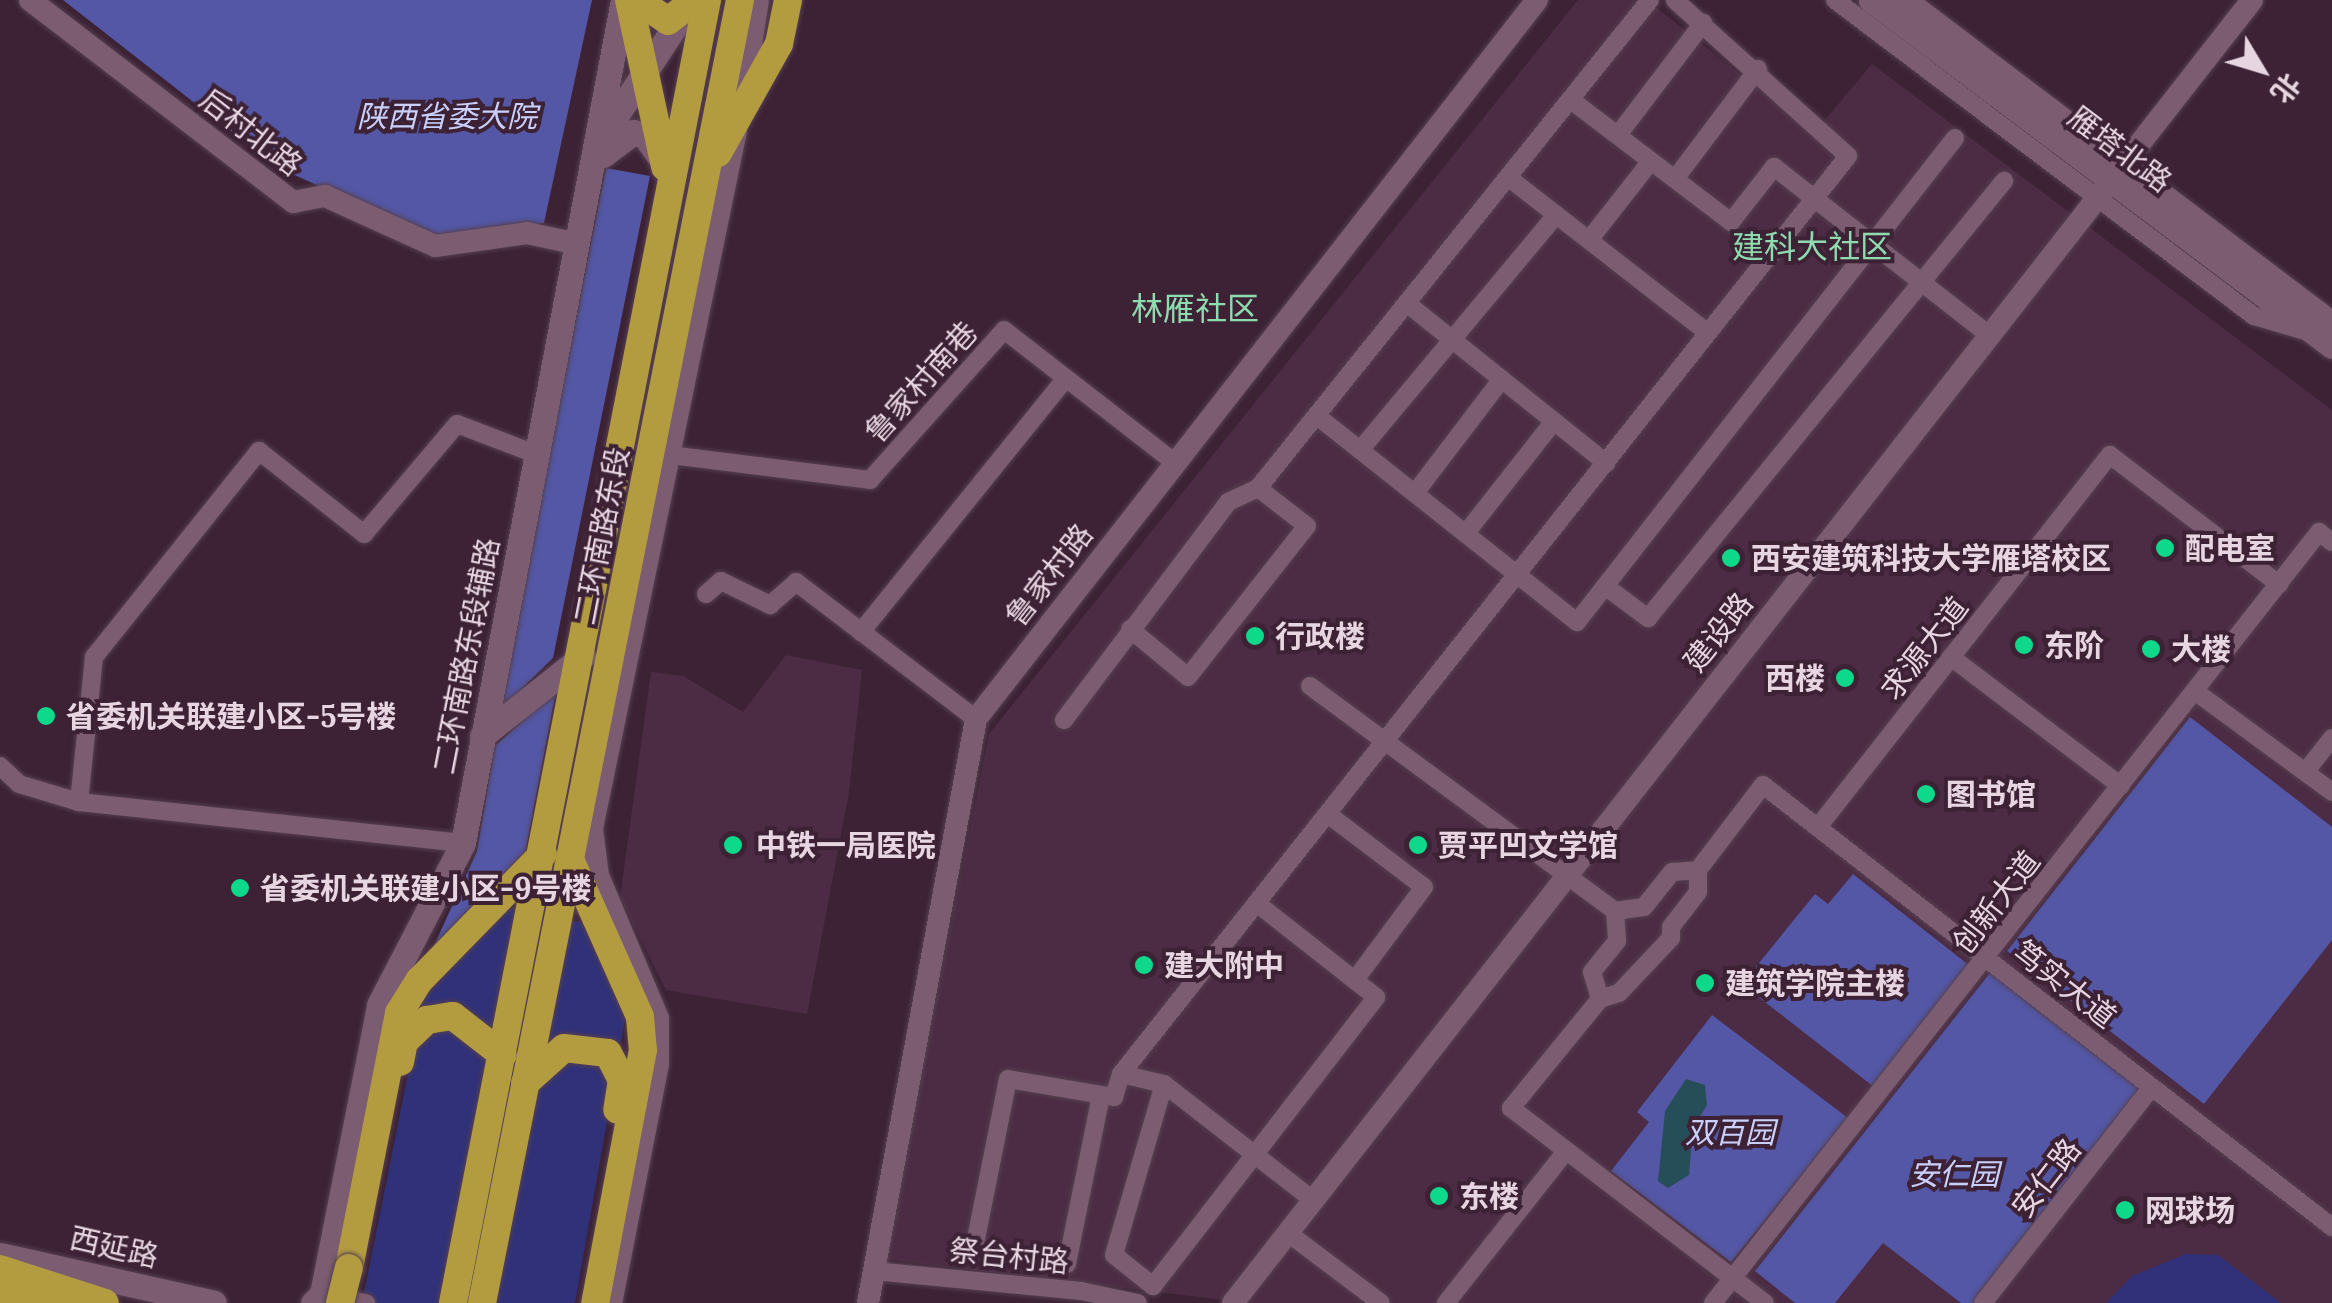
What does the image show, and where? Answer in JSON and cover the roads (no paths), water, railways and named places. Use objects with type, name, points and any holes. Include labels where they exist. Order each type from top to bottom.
[{"type":"highway","points":[[626,0],[664,165]]},
{"type":"highway","points":[[637,0],[668,21],[696,2]]},
{"type":"highway","name":"二环南路东段","points":[[482,1303],[572,864],[705,176],[743,22],[770,34],[777,0]]},
{"type":"highway","points":[[705,176],[779,44],[788,0]]},
{"type":"highway","points":[[660,246],[656,212],[696,2]]},
{"type":"highway","points":[[454,1303],[660,246],[696,2]]},
{"type":"highway","points":[[325,1300],[398,1013],[420,980],[543,854]]},
{"type":"highway","points":[[572,864],[640,1017],[643,1050],[595,1303]]},
{"type":"highway","points":[[355,1303],[404,1042],[428,1020],[453,1016],[504,1054]]},
{"type":"highway","points":[[525,1084],[564,1048],[608,1053],[622,1080],[578,1303]]},
{"type":"highway","points":[[0,1269],[105,1303]]},
{"type":"highway","points":[[0,1293],[60,1303]]},
{"type":"main road","name":"二环南路东段辅路","points":[[325,1300],[379,1005],[463,843],[626,0]]},
{"type":"main road","points":[[590,828],[670,455],[735,122],[743,22],[756,0]]},
{"type":"main road","name":"雁塔北路","points":[[1871,0],[2107,181],[2327,335]]},
{"type":"main road","name":"雁塔北路","points":[[1904,0],[2107,181]]},
{"type":"main road","points":[[600,141],[696,2]]},
{"type":"main road","points":[[594,168],[633,132],[646,136],[664,165]]},
{"type":"main road","points":[[482,736],[583,656]]},
{"type":"main road","points":[[585,791],[596,876],[656,1018],[656,1063],[609,1303]]},
{"type":"main road","name":"西延路","points":[[0,1255],[214,1303]]},
{"type":"street","name":"后村北路","points":[[30,0],[293,202],[325,196],[435,246],[526,232],[578,244]]},
{"type":"street","name":"鲁家村路","points":[[868,1303],[976,718],[1537,0]]},
{"type":"street","points":[[1064,720],[1228,502],[1258,488],[1409,305],[1650,0]]},
{"type":"street","points":[[974,1249],[1008,1080],[1114,1098],[1121,1074],[1848,156],[1758,69],[1675,0]]},
{"type":"street","points":[[1835,0],[2107,181]]},
{"type":"street","name":"建设路","points":[[1233,1303],[2252,0]]},
{"type":"street","points":[[1618,135],[1703,23]]},
{"type":"street","points":[[1674,179],[1758,69]]},
{"type":"street","points":[[1572,100],[1731,222],[1774,168],[1988,334]]},
{"type":"street","points":[[1317,416],[1578,622],[1954,138]]},
{"type":"street","points":[[1589,240],[1651,161]]},
{"type":"street","points":[[1509,178],[1708,334]]},
{"type":"street","points":[[1606,586],[1648,618],[2004,181]]},
{"type":"street","points":[[1361,450],[1556,215]]},
{"type":"street","points":[[1409,305],[1606,463]]},
{"type":"street","name":"鲁家村南巷","points":[[670,455],[870,480],[1004,330],[1174,462]]},
{"type":"street","points":[[861,632],[1066,378]]},
{"type":"street","points":[[1415,492],[1502,380]]},
{"type":"street","points":[[1466,533],[1554,421]]},
{"type":"street","points":[[79,802],[94,657],[260,451],[364,534],[457,424],[538,455]]},
{"type":"street","name":"求源大道","points":[[1818,828],[2110,455],[2279,584]]},
{"type":"street","points":[[1130,630],[1188,677],[1307,526],[1258,488]]},
{"type":"street","name":"创新大道","points":[[1712,1303],[2279,584],[2326,537]]},
{"type":"street","points":[[706,594],[721,581],[770,605],[796,582],[976,718]]},
{"type":"street","points":[[1951,657],[2122,786]]},
{"type":"street","points":[[1310,686],[1616,911],[1644,907],[1672,872],[1698,870],[1698,892],[1671,927],[1656,958],[1644,960],[1619,993],[1600,998],[1511,1108],[1765,1303]]},
{"type":"street","points":[[2196,692],[2332,792]]},
{"type":"street","points":[[2306,771],[2332,738]]},
{"type":"street","points":[[0,766],[18,784],[79,802],[463,843]]},
{"type":"street","name":"笃实大道","points":[[1698,870],[1763,785],[2332,1227]]},
{"type":"street","points":[[1329,815],[1424,887],[1355,980]]},
{"type":"street","points":[[1164,1084],[1114,1255],[1153,1286],[1376,997],[1258,904]]},
{"type":"street","points":[[1644,907],[1671,927]]},
{"type":"street","points":[[1600,998],[1592,972],[1617,940],[1616,911]]},
{"type":"street","points":[[1617,940],[1644,960]]},
{"type":"street","points":[[1121,1074],[1164,1084],[1313,1200]]},
{"type":"street","name":"安仁路","points":[[1983,1303],[2152,1087]]},
{"type":"street","points":[[1067,1264],[1101,1095]]},
{"type":"street","points":[[1446,1303],[1566,1151]]},
{"type":"street","points":[[1288,1234],[1381,1303]]},
{"type":"street","name":"祭台村路","points":[[874,1271],[1082,1291],[1138,1303]]},
{"type":"street","points":[[325,1300],[366,1303]]},
{"type":"water","points":[[1686,1079],[1705,1085],[1707,1105],[1693,1128],[1689,1175],[1668,1188],[1658,1181],[1665,1111]]},
{"type":"place","name":"配电室","points":[[2165,548]]},
{"type":"place","name":"西安建筑科技大学雁塔校区","points":[[1731,558]]},
{"type":"place","name":"行政楼","points":[[1255,636]]},
{"type":"place","name":"东阶","points":[[2024,645]]},
{"type":"place","name":"大楼","points":[[2151,649]]},
{"type":"place","name":"西楼","points":[[1845,678]]},
{"type":"place","name":"省委机关联建小区-5号楼","points":[[46,716]]},
{"type":"place","name":"图书馆","points":[[1926,794]]},
{"type":"place","name":"中铁一局医院","points":[[733,845]]},
{"type":"place","name":"贾平凹文学馆","points":[[1418,845]]},
{"type":"place","name":"省委机关联建小区-9号楼","points":[[240,888]]},
{"type":"place","name":"建大附中","points":[[1144,965]]},
{"type":"place","name":"建筑学院主楼","points":[[1705,983]]},
{"type":"place","name":"东楼","points":[[1439,1196]]},
{"type":"place","name":"网球场","points":[[2125,1210]]},
{"type":"district","name":"建科大社区","points":[[1812,247]]},
{"type":"district","name":"林雁社区","points":[[1195,309]]},
{"type":"park label","name":"陕西省委大院","points":[[447,116]]},
{"type":"park label","name":"双百园","points":[[1730,1132]]},
{"type":"park label","name":"安仁园","points":[[1954,1174]]}]
